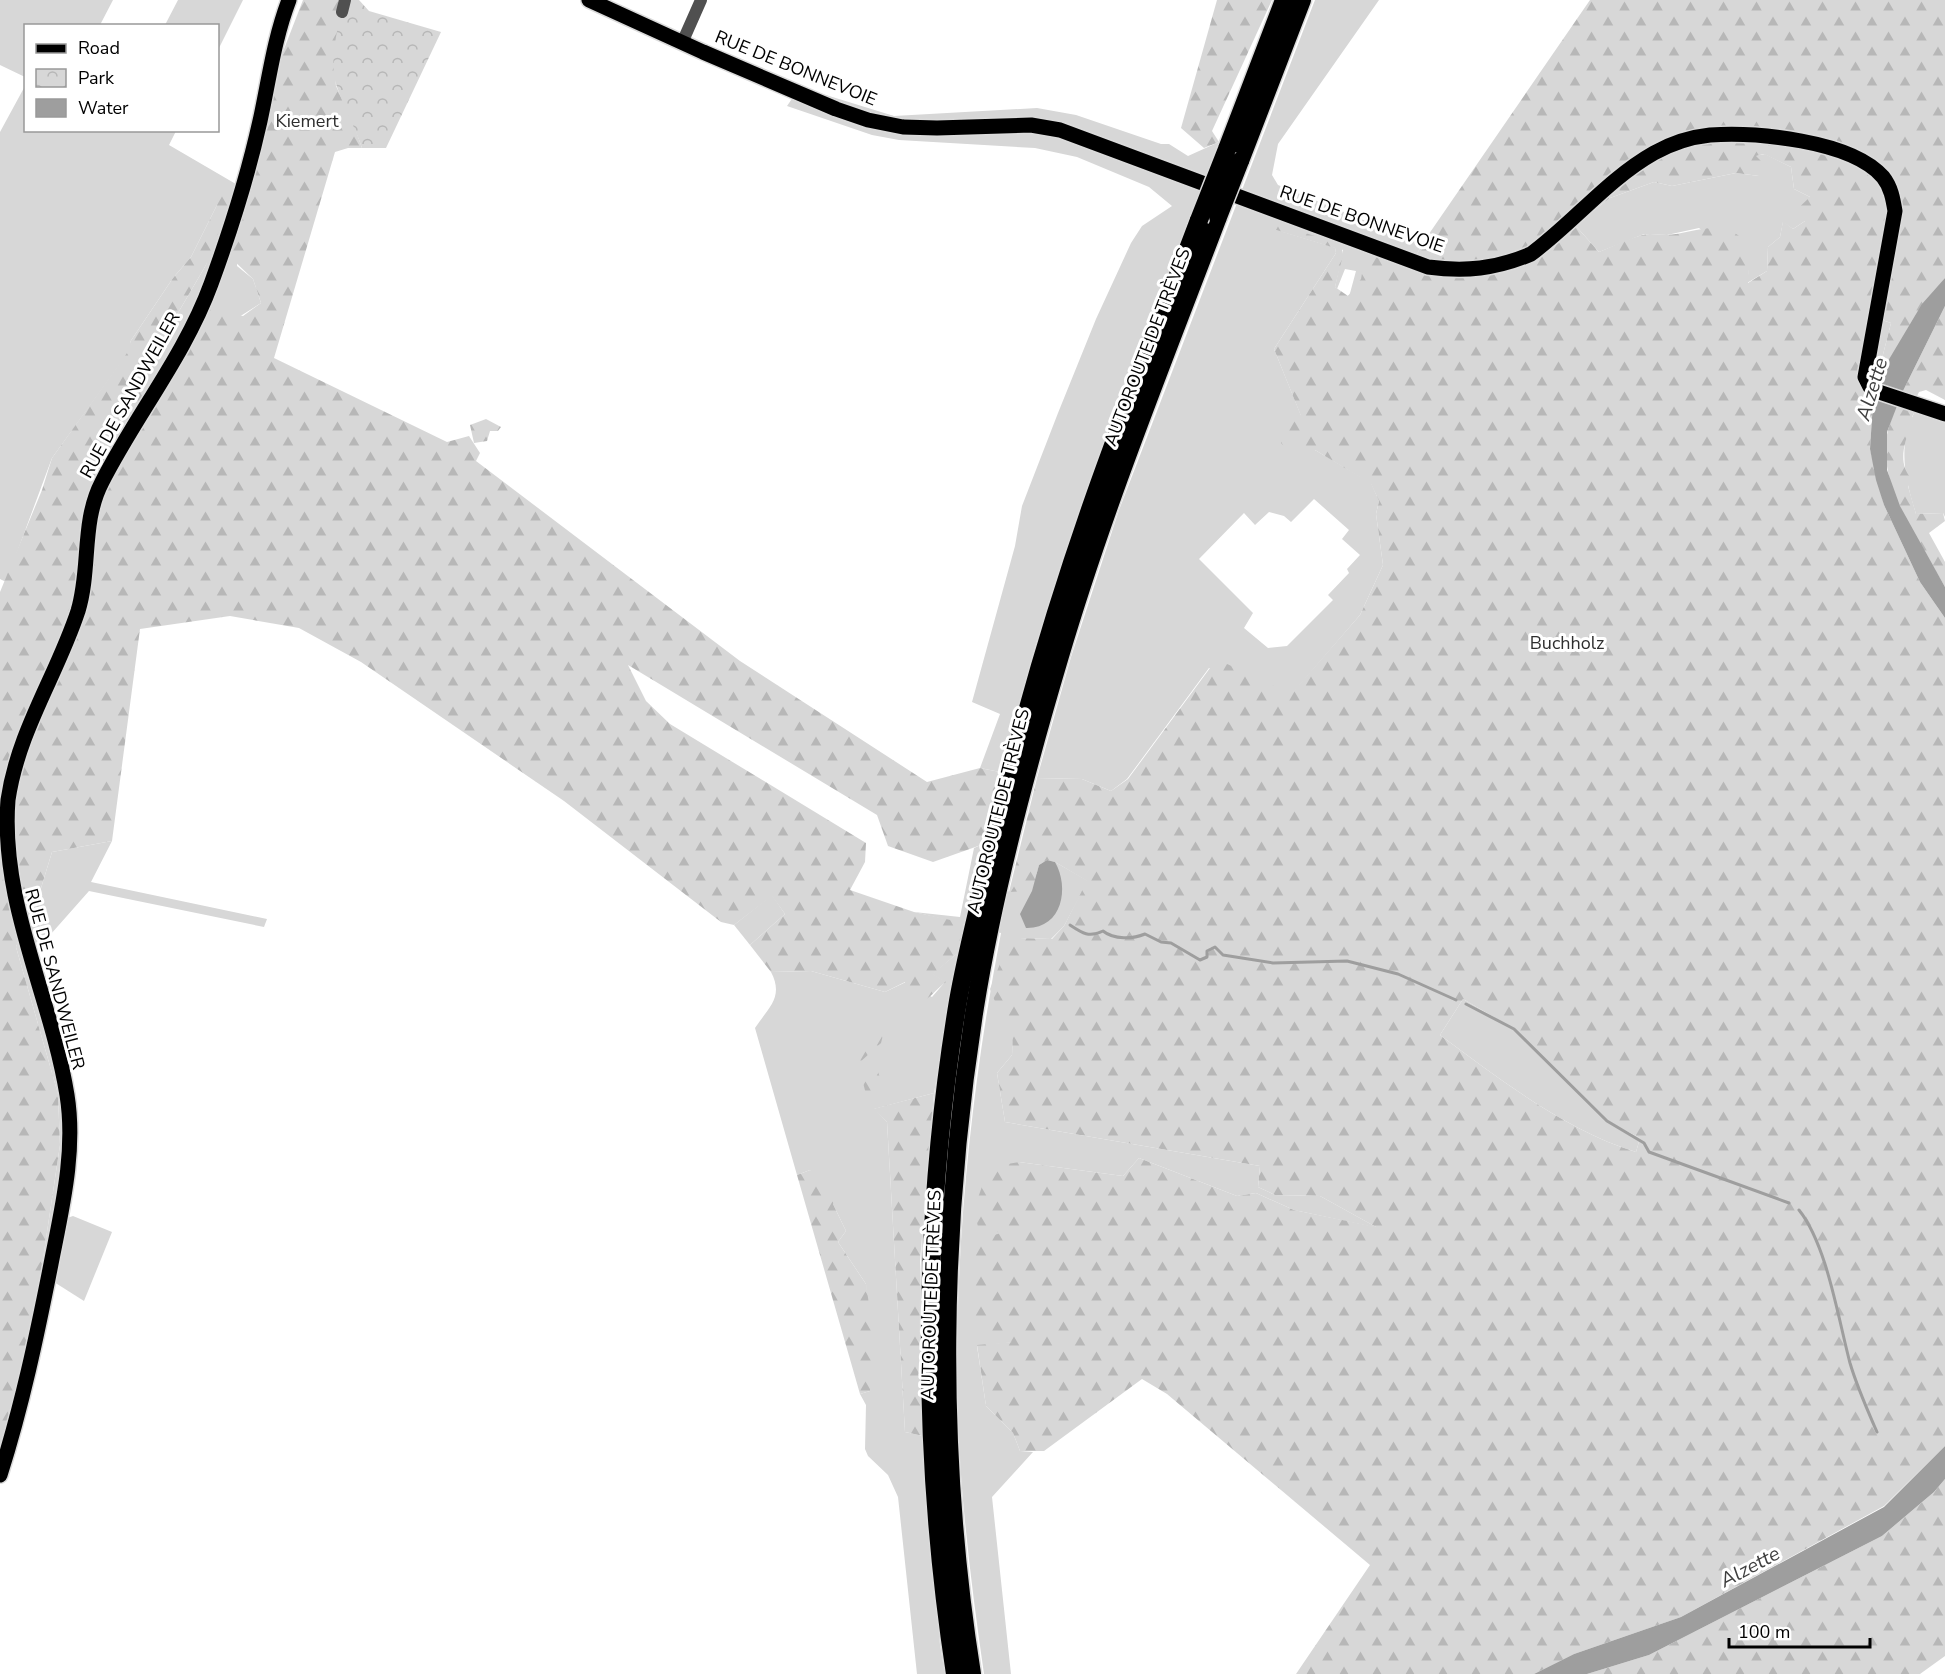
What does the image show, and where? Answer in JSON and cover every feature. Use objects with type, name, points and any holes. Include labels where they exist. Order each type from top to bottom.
[{"type":"highway","name":"AUTOROUTE DE TRÈVES","points":[[1018,772],[1061,654],[1109,508],[1218,217],[1233,155],[1284,0]]},
{"type":"highway","name":"AUTOROUTE DE TRÈVES","points":[[955,1674],[945,1600],[929,1375],[930,1268],[945,1100],[1045,649],[1093,501],[1199,220],[1233,155],[1302,0]]},
{"type":"highway","name":"AUTOROUTE DE TRÈVES","points":[[967,1002],[949,1266],[946,1375],[960,1585],[972,1674]]},
{"type":"main road","name":"RUE DE SANDWEILER","points":[[0,1475],[38,1336],[62,1207],[70,1147],[66,1093],[10,889],[5,842],[8,800],[18,756],[33,714],[79,609],[91,511],[100,484],[177,356],[213,278],[259,123],[278,31],[289,0]]},
{"type":"main road","name":"RUE DE BONNEVOIE","points":[[589,0],[682,43],[836,109],[868,120],[903,127],[1031,125],[1060,130],[1428,267],[1487,268],[1510,263],[1531,254],[1653,153],[1679,142],[1710,135],[1793,138],[1818,143],[1863,163],[1882,176],[1892,193],[1895,211],[1865,377],[1870,387],[1879,392],[1945,414]]},
{"type":"street","points":[[682,43],[701,0]]},
{"type":"green space","points":[[0,0],[113,0],[101,24],[24,24],[24,77],[0,65]]},
{"type":"green space","points":[[178,0],[243,0],[219,48],[219,24],[166,24]]},
{"type":"green space","name":"Kiemert","points":[[303,0],[345,0],[334,66],[336,86],[352,119],[362,148],[348,148],[335,152],[274,358],[447,442],[469,436],[480,453],[476,461],[740,661],[927,782],[980,768],[1000,772],[981,845],[933,862],[888,846],[877,815],[628,665],[646,701],[670,724],[866,843],[865,862],[850,890],[914,912],[964,923],[959,952],[933,974],[946,982],[925,1000],[908,1002],[905,982],[885,992],[811,971],[771,972],[750,945],[785,914],[772,896],[734,925],[721,922],[564,801],[361,662],[299,628],[230,616],[140,629],[112,841],[52,852],[38,898],[42,941],[23,928],[16,947],[58,1094],[60,1145],[40,1279],[18,1382],[0,1446],[0,592],[42,490],[52,458],[132,346],[130,342],[173,278],[191,257],[217,205],[222,183],[234,190],[206,265],[161,342],[177,355],[208,308],[243,316],[261,303],[253,279],[229,256],[279,62]]},
{"type":"green space","points":[[345,0],[359,0],[369,11],[441,32],[386,148],[362,148],[334,77],[337,32]]},
{"type":"green space","points":[[1217,0],[1272,0],[1212,131],[1219,142],[1204,148],[1181,128]]},
{"type":"green space","points":[[1315,0],[1379,0],[1278,144],[1272,175],[1278,185],[1422,244],[1412,264],[1361,280],[1349,297],[1356,271],[1345,269],[1337,289],[1335,287],[1343,250],[1335,248],[1336,253],[1274,349],[1315,450],[1371,483],[1379,501],[1376,514],[1383,565],[1360,615],[1291,695],[1209,668],[1127,779],[1111,791],[1082,779],[1037,778],[1071,657],[1119,510]],"holes":[[[1314,499],[1349,530],[1342,539],[1360,555],[1347,569],[1349,573],[1328,595],[1333,600],[1287,646],[1268,648],[1244,628],[1253,613],[1199,559],[1244,513],[1255,525],[1269,512],[1284,516],[1291,522]]]},
{"type":"green space","name":"Buchholz","points":[[1590,0],[1945,0],[1945,278],[1885,366],[1885,375],[1880,379],[1877,378],[1891,323],[1877,318],[1864,389],[1866,401],[1873,402],[1870,449],[1884,505],[1920,582],[1945,618],[1945,1446],[1884,1506],[1681,1617],[1574,1654],[1534,1674],[1296,1674],[1370,1565],[1167,1394],[1142,1379],[1044,1451],[1020,1451],[1013,1433],[986,1406],[977,1345],[1012,1342],[972,1334],[974,1259],[984,1238],[1001,1233],[978,1227],[974,1209],[989,1167],[1019,1162],[1123,1176],[1139,1158],[1237,1196],[1256,1193],[1294,1210],[1376,1227],[1320,1196],[1275,1195],[1258,1187],[1260,1166],[1005,1122],[997,1073],[1012,1055],[1013,1032],[1006,1029],[990,989],[1007,946],[1020,938],[1052,939],[1064,926],[1087,881],[1055,862],[1047,860],[1039,865],[1032,891],[1009,892],[1037,778],[1082,779],[1111,791],[1128,779],[1210,668],[1225,663],[1291,694],[1360,615],[1383,565],[1376,514],[1379,501],[1371,484],[1315,450],[1289,451],[1281,443],[1282,430],[1301,416],[1274,349],[1336,253],[1335,248],[1267,227],[1269,222],[1341,244],[1343,255],[1335,287],[1348,296],[1361,279],[1365,257],[1376,253],[1412,264],[1422,244]],"holes":[[[1764,154],[1791,167],[1794,189],[1810,197],[1793,213],[1805,221],[1793,229],[1783,221],[1780,237],[1768,247],[1767,271],[1748,283],[1747,246],[1737,234],[1727,230],[1707,228],[1666,235],[1645,234],[1599,252],[1575,225],[1610,198],[1654,182],[1672,186],[1736,173],[1759,176],[1768,168],[1756,156]],[[1463,999],[1514,1029],[1607,1121],[1640,1138],[1636,1152],[1583,1131],[1558,1117],[1509,1086],[1440,1035]]]},
{"type":"green space","points":[[800,87],[894,116],[1037,108],[1076,115],[1161,144],[1169,144],[1188,156],[1219,142],[1084,497],[1035,647],[1000,772],[980,768],[1000,714],[972,702],[1015,546],[1022,506],[1096,319],[1131,243],[1142,226],[1172,206],[1149,187],[1077,157],[1035,148],[899,140],[872,135],[787,106]]},
{"type":"green space","points":[[24,88],[24,132],[176,132],[169,145],[241,187],[237,266],[253,279],[261,303],[177,356],[161,342],[206,265],[217,205],[191,257],[173,278],[130,342],[133,346],[52,458],[6,582],[0,579],[0,132]]},
{"type":"green space","points":[[1765,154],[1791,167],[1794,189],[1810,197],[1805,221],[1793,229],[1783,222],[1780,237],[1768,247],[1767,271],[1747,283],[1749,267],[1699,228],[1667,235],[1644,234],[1599,252],[1575,225],[1610,198],[1654,182],[1672,186],[1736,173],[1759,176],[1755,156]]},
{"type":"green space","points":[[1945,306],[1945,400],[1926,390],[1919,392],[1916,398],[1902,393]]},
{"type":"green space","points":[[1876,318],[1891,323],[1877,378],[1881,386],[1876,400],[1866,401],[1864,389]]},
{"type":"green space","points":[[1897,404],[1915,411],[1912,417],[1918,423],[1916,429],[1910,428],[1903,454],[1905,467],[1911,478],[1908,486],[1916,514],[1943,513],[1945,521],[1929,533],[1945,562],[1945,587],[1902,512],[1888,471],[1886,451],[1888,430]]},
{"type":"green space","points":[[1915,411],[1945,414],[1945,517],[1943,513],[1916,514],[1912,501],[1906,475],[1905,450],[1909,424]]},
{"type":"green space","points":[[486,419],[501,427],[498,431],[490,431],[487,441],[474,443],[470,425]]},
{"type":"green space","points":[[112,841],[91,882],[267,919],[264,927],[89,891],[43,943],[32,952],[23,928],[42,940],[38,898],[52,852]]},
{"type":"green space","points":[[981,845],[1009,892],[1055,862],[1088,881],[1064,926],[1051,939],[1020,938],[1012,1055],[997,1073],[1005,1122],[1260,1166],[1258,1187],[1275,1195],[1320,1196],[1378,1228],[1294,1210],[1256,1193],[1237,1196],[1139,1158],[1123,1176],[1019,1162],[1002,1233],[1015,1342],[977,1346],[986,1406],[1013,1433],[1020,1451],[1033,1452],[992,1497],[1011,1674],[984,1674],[964,1516],[957,1397],[960,1251],[969,1144],[983,1038],[1001,933],[914,912],[960,917],[974,848]]},
{"type":"green space","points":[[772,895],[785,914],[750,945],[734,925]]},
{"type":"green space","points":[[19,938],[55,1061],[66,1132],[44,1280],[0,1461],[0,1446],[18,1382],[40,1279],[60,1145],[58,1094],[16,947]]},
{"type":"green space","points":[[959,952],[934,1093],[874,1109],[887,1122],[905,1432],[923,1436],[940,1645],[945,1674],[917,1674],[898,1497],[888,1475],[868,1456],[865,1449],[866,1405],[860,1394],[870,1391],[866,1284],[838,1242],[846,1231],[833,1204],[810,1170],[797,1175],[755,1028],[770,1008],[775,995],[775,981],[771,972],[811,971],[885,992],[906,982],[932,997],[945,982],[932,974]]},
{"type":"green space","points":[[1463,999],[1514,1029],[1607,1121],[1640,1138],[1636,1152],[1583,1131],[1558,1117],[1509,1086],[1440,1035]]},
{"type":"green space","points":[[867,1035],[883,1035],[881,1043],[859,1063],[878,1072],[884,1089],[878,1098],[867,1098],[854,1048]]},
{"type":"green space","points":[[934,1093],[920,1261],[923,1436],[905,1432],[887,1122],[873,1109]]},
{"type":"green space","points":[[810,1170],[837,1188],[833,1204],[846,1231],[838,1242],[866,1284],[873,1332],[870,1391],[860,1394],[797,1175]]},
{"type":"green space","points":[[73,1216],[112,1232],[84,1301],[54,1282],[64,1219]]},
{"type":"green space","points":[[1945,1479],[1945,1656],[1920,1674],[1587,1674],[1649,1655],[1882,1536],[1934,1492]]},
{"type":"water","name":"Alzette","points":[[1945,278],[1945,306],[1902,393],[1887,432],[1887,470],[1900,506],[1945,587],[1945,618],[1920,582],[1884,505],[1870,449],[1873,402],[1881,386],[1880,379],[1885,375],[1885,366],[1922,304]]},
{"type":"water","points":[[1047,860],[1055,862],[1060,872],[1062,895],[1060,905],[1048,922],[1038,927],[1026,928],[1020,914],[1032,891],[1039,865]]},
{"type":"water","name":"Alzette","points":[[1945,1446],[1945,1479],[1934,1492],[1882,1536],[1649,1655],[1587,1674],[1534,1674],[1574,1654],[1681,1617],[1884,1507]]},
{"type":"waterway","points":[[1070,925],[1090,934],[1103,931],[1124,938],[1145,934],[1161,942],[1171,943],[1200,960],[1207,957],[1207,951],[1215,947],[1223,955],[1273,963],[1347,961],[1398,974],[1456,1000]]},
{"type":"waterway","points":[[1466,1004],[1514,1029],[1607,1121],[1644,1143],[1649,1152],[1789,1203]]},
{"type":"waterway","points":[[1799,1210],[1817,1242],[1850,1363],[1877,1432]]}]
